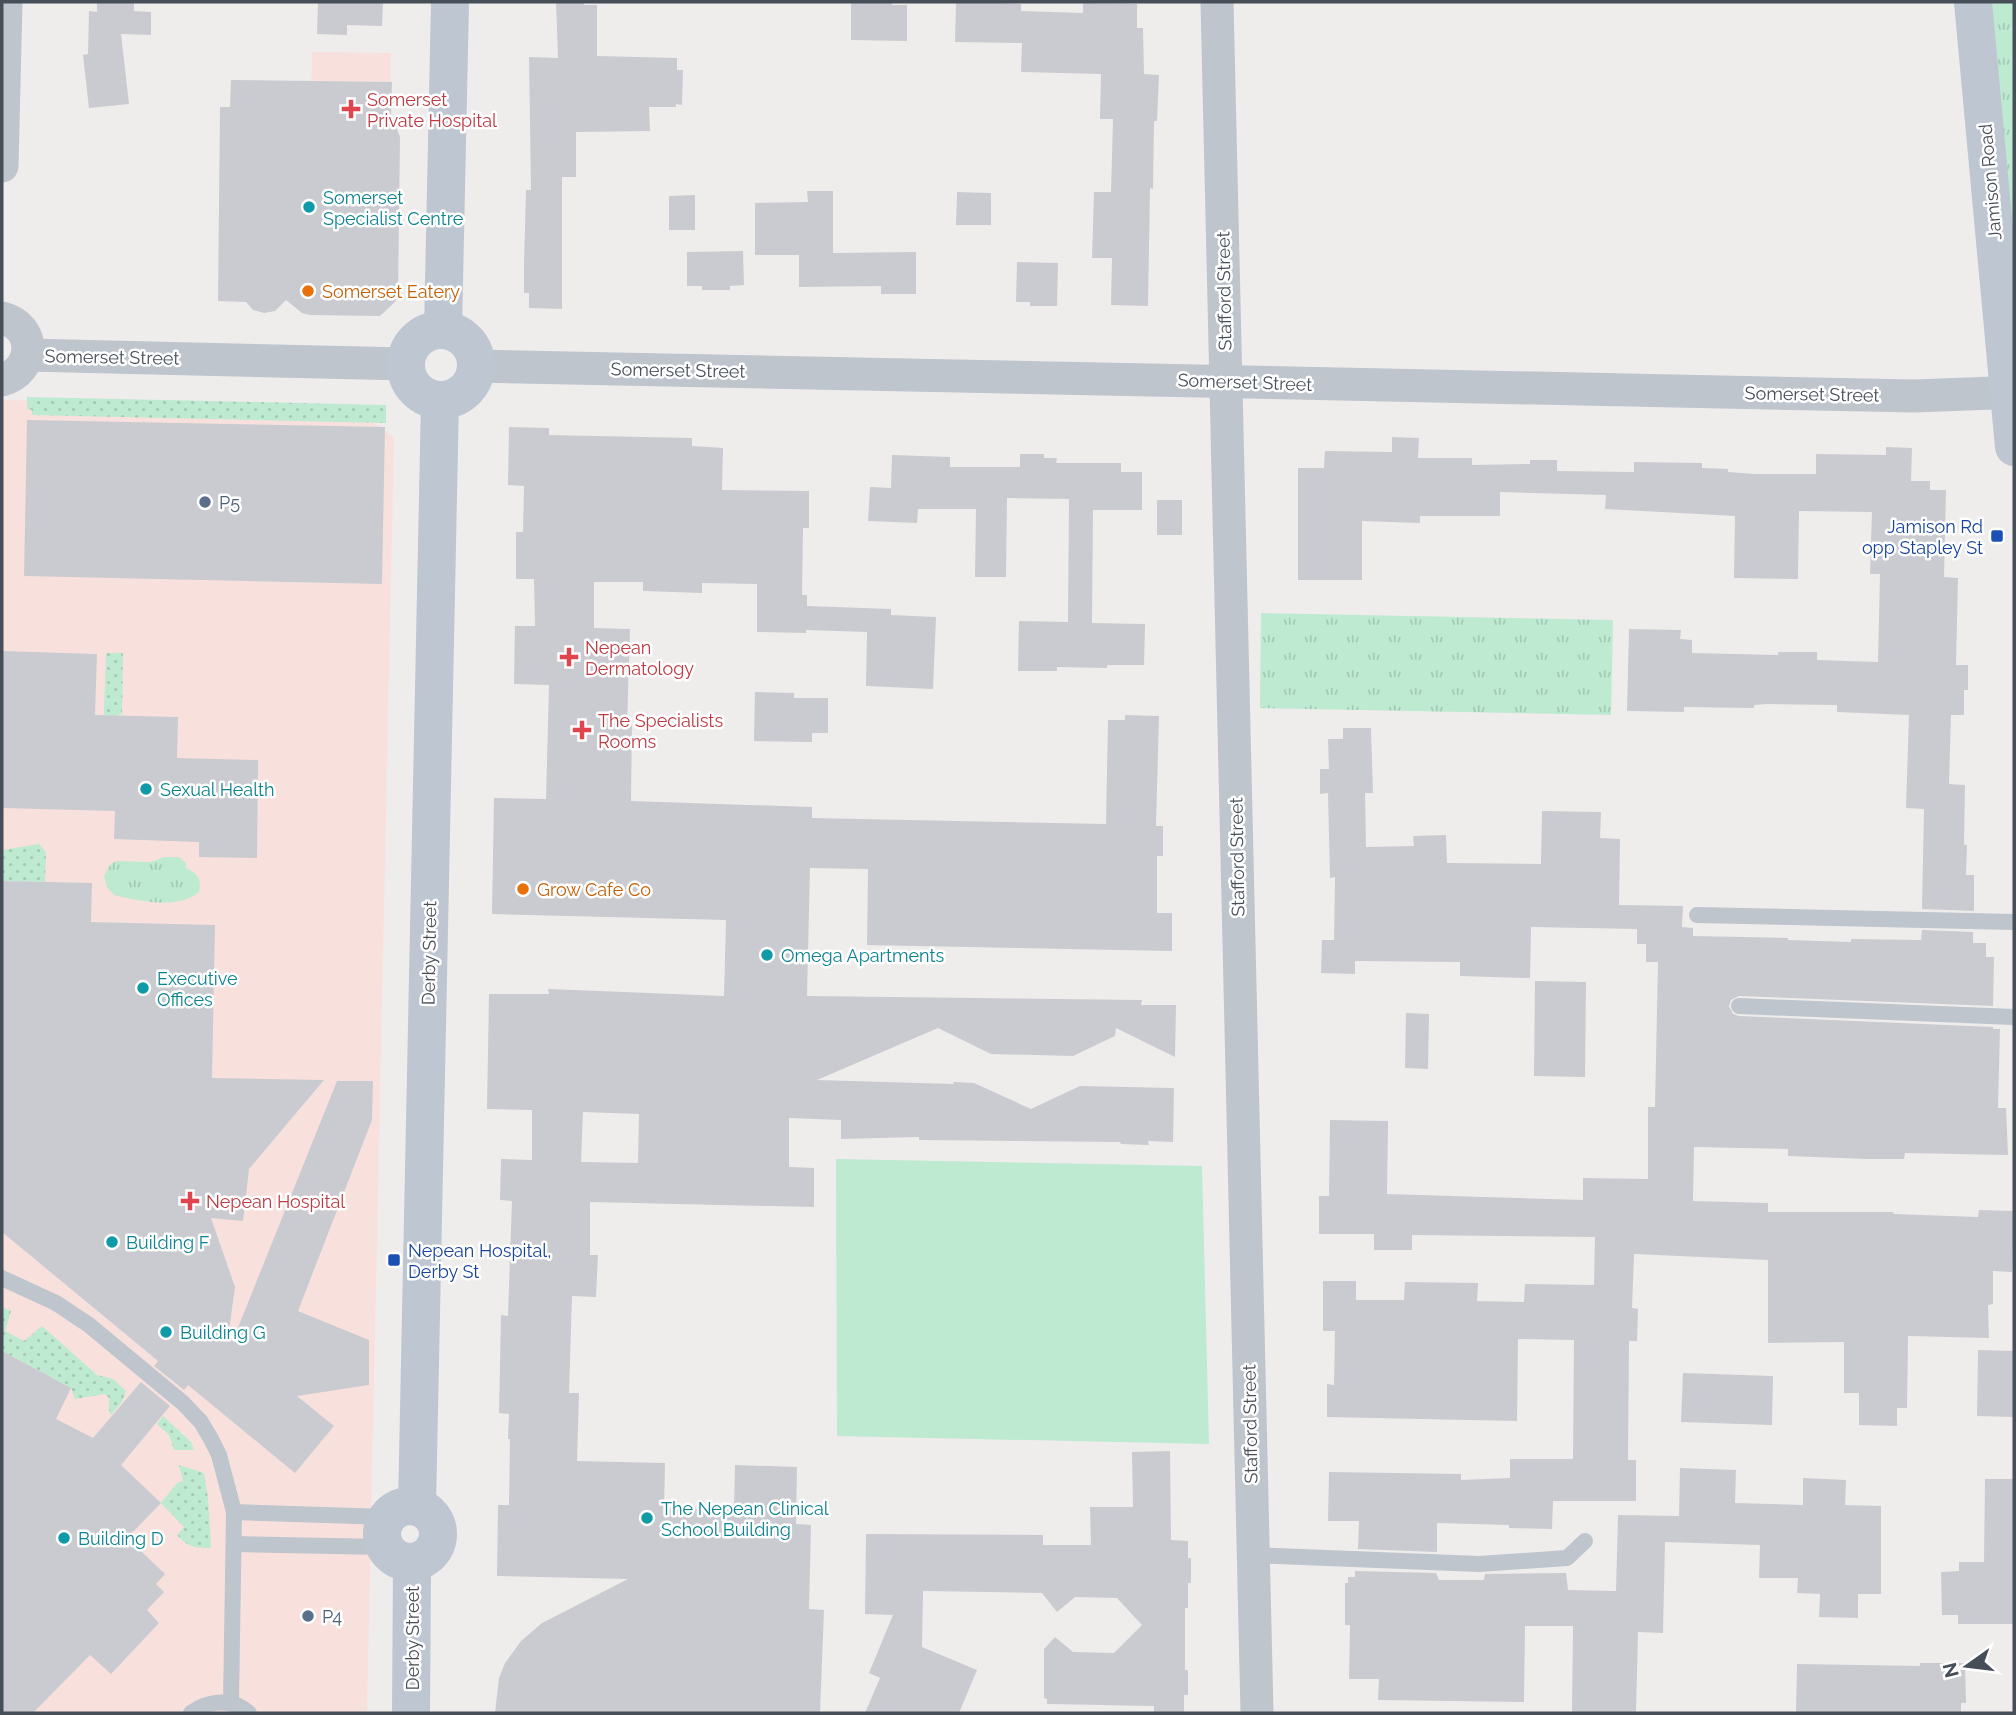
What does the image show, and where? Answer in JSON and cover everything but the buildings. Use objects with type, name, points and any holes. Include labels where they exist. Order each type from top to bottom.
[{"type":"street","points":[[2,166],[6,2]]},
{"type":"street","points":[[443,330],[450,2]]},
{"type":"street","name":"Stafford Street","points":[[1217,2],[1257,1713]]},
{"type":"street","name":"Jamison Road","points":[[1973,2],[2012,389],[2014,447]]},
{"type":"street","points":[[2,318],[21,329],[26,339],[28,355],[19,371],[2,380]]},
{"type":"street","points":[[443,330],[454,332],[470,346],[475,355],[476,366],[469,386],[461,394],[440,400],[429,398],[420,392],[408,375],[407,364],[412,346],[418,339],[434,331],[443,330]]},
{"type":"street","name":"Somerset Street","points":[[28,355],[407,364]]},
{"type":"street","name":"Somerset Street","points":[[476,366],[1915,396],[1993,393],[2012,389]]},
{"type":"street","name":"Derby Street","points":[[411,1713],[400,1533],[440,400]]},
{"type":"lane","points":[[1697,915],[2014,922]]},
{"type":"lane","points":[[1739,1006],[2014,1017]]},
{"type":"lane","points":[[2,1278],[56,1303],[89,1325],[183,1403],[201,1422],[219,1455],[234,1512],[231,1703]]},
{"type":"lane","points":[[234,1512],[400,1533]]},
{"type":"lane","points":[[234,1544],[400,1533]]},
{"type":"lane","points":[[1253,1555],[1479,1564],[1567,1558],[1585,1541]]},
{"type":"lane","points":[[191,1713],[204,1705],[217,1702],[231,1703],[249,1713]]},
{"type":"shaded area","name":"Somerset Private Hospital","points":[[312,52],[391,53],[390,166],[310,164]]},
{"type":"shaded area","name":"Nepean Hospital","points":[[2,400],[355,408],[394,438],[367,1713],[2,1713]]},
{"type":"green space","points":[[1989,2],[2014,2],[2014,289]]},
{"type":"green space","points":[[27,397],[386,405],[386,423],[32,415],[32,410],[27,409]]},
{"type":"green space","points":[[1261,613],[1613,620],[1611,715],[1260,708]]},
{"type":"green space","points":[[106,653],[123,653],[122,714],[118,715],[117,738],[103,738]]},
{"type":"green space","points":[[39,844],[46,852],[45,882],[2,881],[2,850]]},
{"type":"green space","points":[[164,857],[179,857],[186,863],[186,868],[196,874],[199,880],[199,892],[180,901],[158,903],[114,895],[107,887],[104,876],[110,865],[116,861],[151,862]]},
{"type":"green space","points":[[836,1159],[1202,1166],[1209,1444],[837,1436]]},
{"type":"green space","points":[[2,1307],[11,1311],[5,1331],[24,1341],[42,1326],[97,1375],[113,1379],[126,1391],[122,1402],[111,1415],[109,1398],[105,1394],[75,1399],[71,1388],[2,1351]]},
{"type":"green space","points":[[163,1416],[191,1442],[194,1450],[174,1450],[169,1435],[157,1424]]},
{"type":"green space","points":[[179,1465],[204,1473],[211,1548],[192,1546],[181,1539],[177,1535],[184,1527],[161,1503],[177,1483],[183,1481]]},
{"type":"place","name":"Somerset Private Hospital","points":[[351,109]]},
{"type":"place","name":"Somerset Specialist Centre","points":[[309,207]]},
{"type":"place","name":"Somerset Eatery","points":[[308,291]]},
{"type":"place","name":"P5","points":[[205,502]]},
{"type":"place","name":"Jamison Rd opp Stapley St","points":[[1997,536]]},
{"type":"place","name":"Nepean Dermatology","points":[[569,657]]},
{"type":"place","name":"The Specialists Rooms","points":[[582,730]]},
{"type":"place","name":"Sexual Health","points":[[146,789]]},
{"type":"place","name":"Grow Cafe Co","points":[[523,889]]},
{"type":"place","name":"Omega Apartments","points":[[767,955]]},
{"type":"place","name":"Executive Offices","points":[[143,988]]},
{"type":"place","name":"Nepean Hospital","points":[[190,1201]]},
{"type":"place","name":"Building F","points":[[112,1242]]},
{"type":"place","name":"Nepean Hospital, Derby St","points":[[394,1260]]},
{"type":"place","name":"Building G","points":[[166,1332]]},
{"type":"place","name":"The Nepean Clinical School Building","points":[[647,1518]]},
{"type":"place","name":"Building D","points":[[64,1538]]},
{"type":"place","name":"P4","points":[[308,1616]]}]
